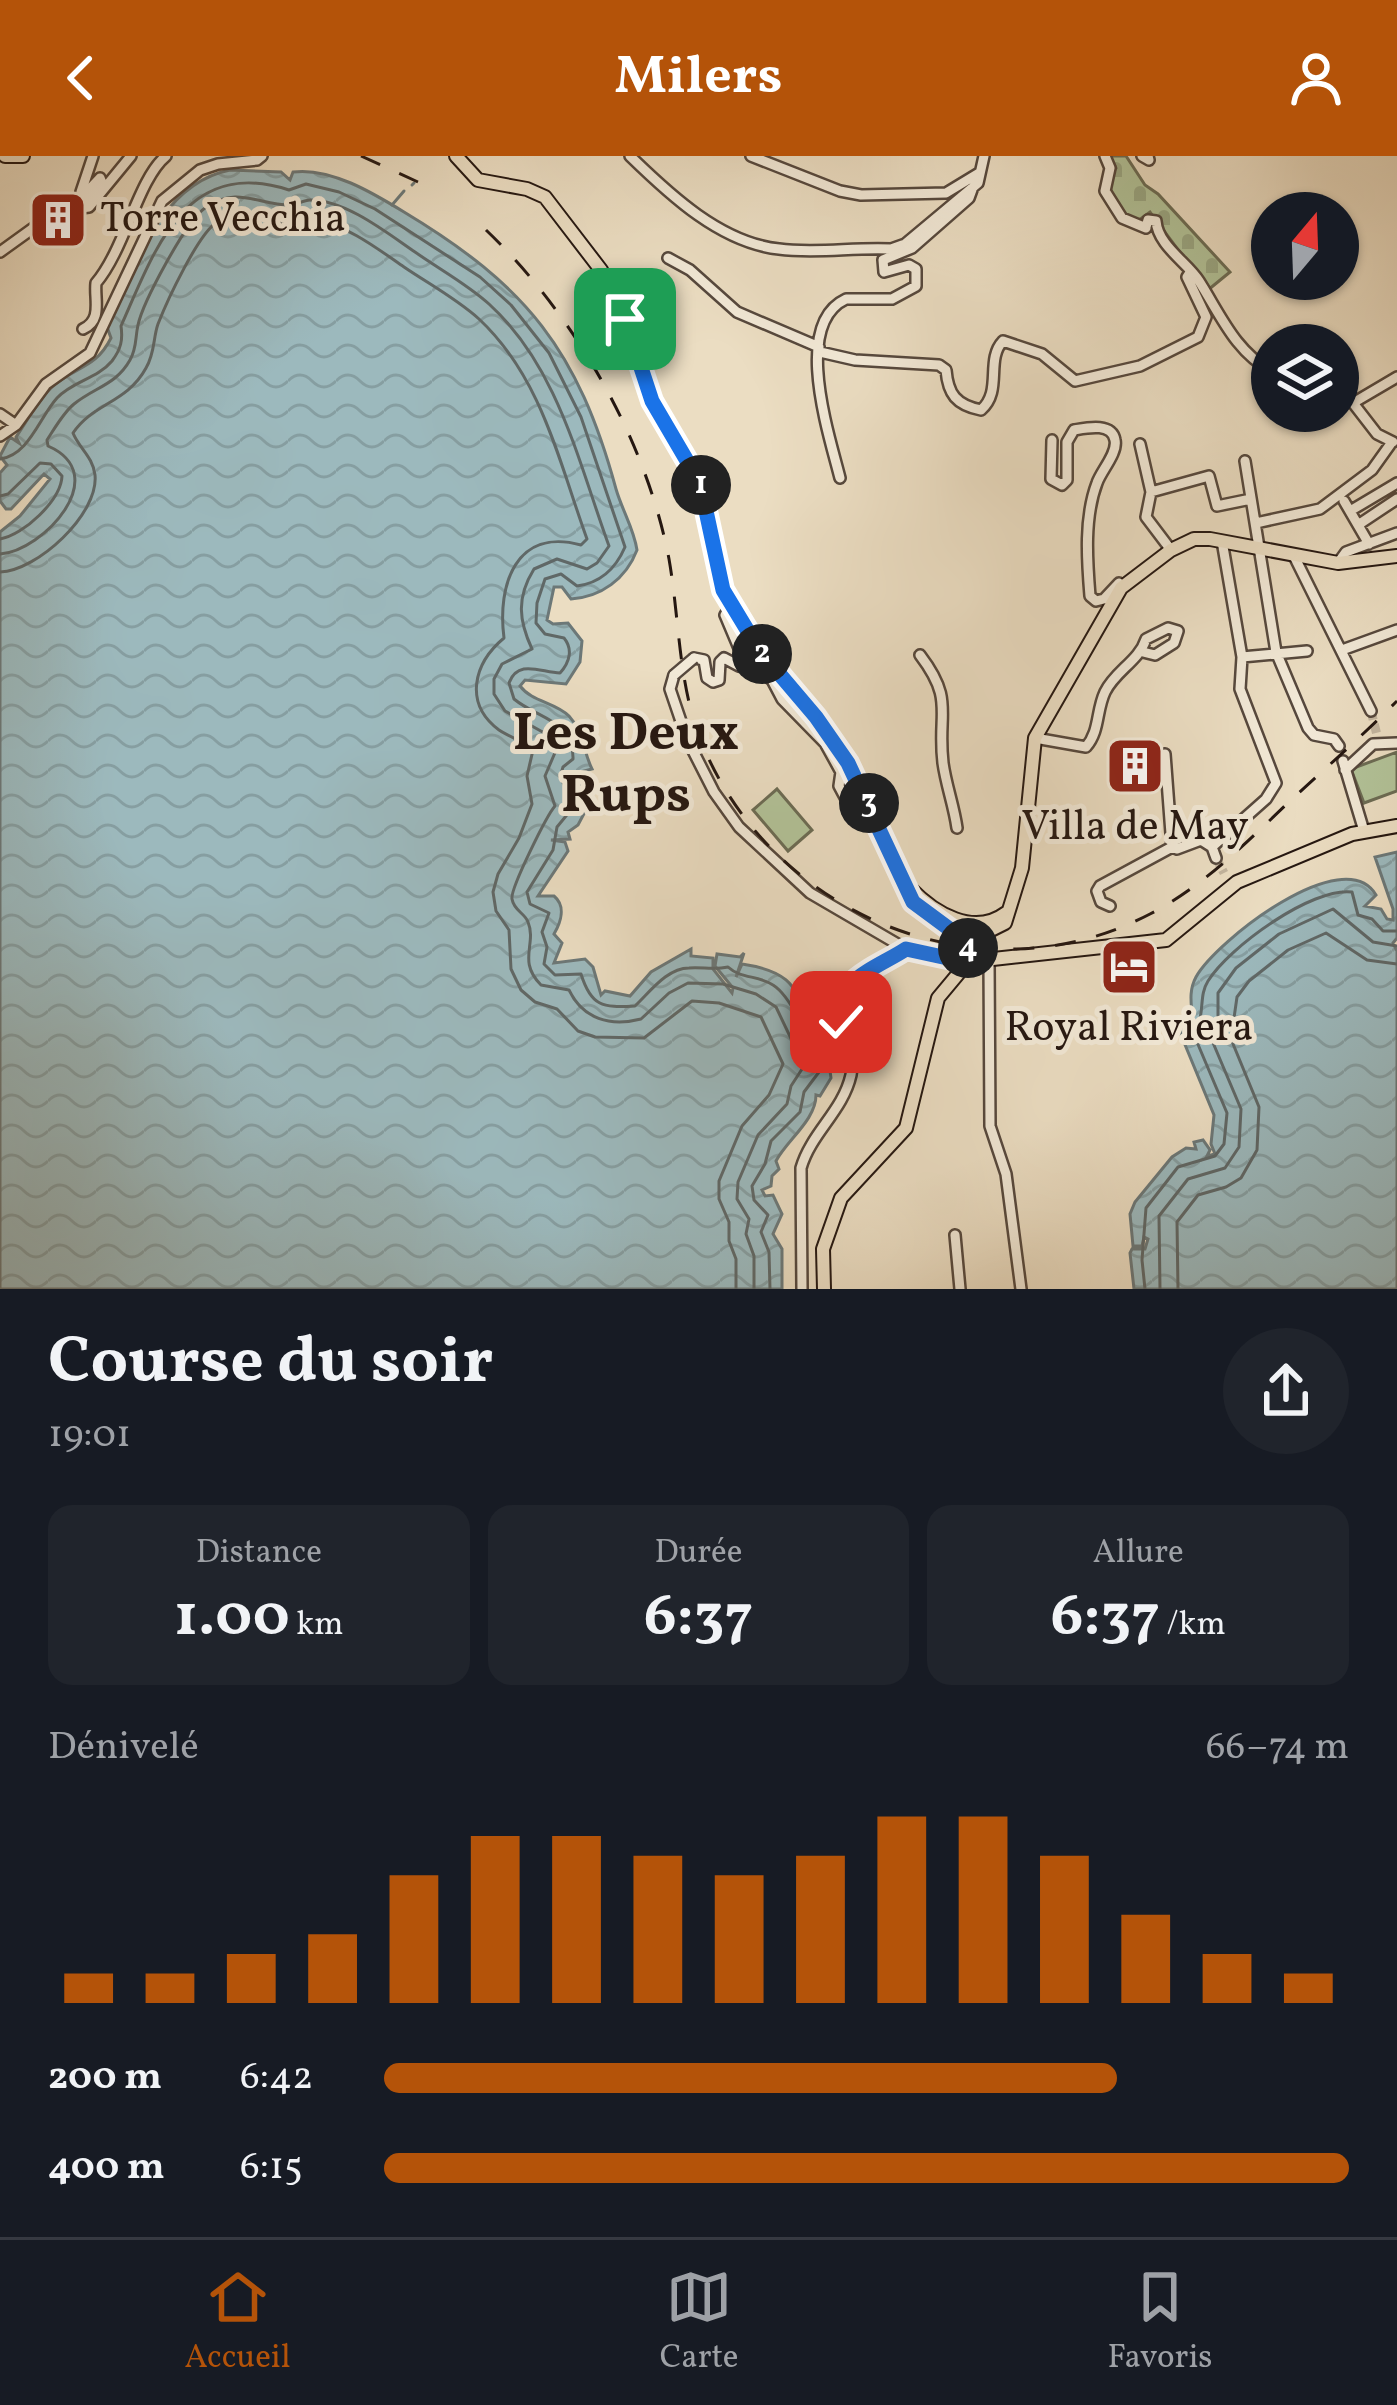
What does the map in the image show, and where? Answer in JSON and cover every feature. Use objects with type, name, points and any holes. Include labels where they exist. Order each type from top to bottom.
[{"type":"main road","points":[[5,156],[23,156]]},
{"type":"main road","points":[[456,156],[478,180],[544,197],[601,270],[625,319],[652,401],[700,483],[710,515],[715,563],[731,604],[760,651],[842,752],[913,902],[989,961],[1166,940],[1239,881],[1364,831],[1397,826]]},
{"type":"main road","points":[[824,1289],[824,1249],[841,1198],[906,1128],[936,1005],[969,944],[1007,919],[1022,868],[1035,739],[1113,598],[1171,550],[1194,539],[1338,563],[1397,556]]},
{"type":"street","points":[[67,210],[86,202],[102,183],[100,178],[85,194],[81,192],[93,156]]},
{"type":"street","points":[[0,251],[57,212],[89,208],[131,156]]},
{"type":"street","points":[[83,329],[94,318],[96,283],[118,249],[152,172],[166,156]]},
{"type":"street","points":[[631,156],[709,223],[772,249],[891,249],[917,235],[973,187],[980,180],[985,156]]},
{"type":"street","points":[[751,156],[861,195],[946,193],[980,173]]},
{"type":"street","points":[[1105,156],[1110,168],[1105,191],[1125,221],[1151,228],[1189,274],[1196,275],[1218,316],[1251,356]]},
{"type":"street","points":[[0,436],[16,425],[44,386],[90,353],[155,212],[172,191],[200,170],[254,157]]},
{"type":"street","points":[[840,478],[815,363],[828,314],[840,301],[892,299],[916,286],[919,275],[914,267],[884,272],[883,260],[918,244],[969,198],[973,187]]},
{"type":"street","points":[[668,258],[737,312],[819,350],[855,360],[939,365],[946,370],[954,399],[981,410],[991,400],[995,352],[1004,341],[1042,354],[1076,381],[1140,366],[1194,340],[1207,323],[1189,274]]},
{"type":"street","points":[[1359,399],[1397,377]]},
{"type":"street","points":[[1256,524],[1320,509],[1372,470],[1395,442],[1377,434],[1359,411]]},
{"type":"street","points":[[0,413],[16,425]]},
{"type":"street","points":[[1052,440],[1051,479],[1062,485],[1067,480],[1067,442],[1074,430],[1093,427],[1115,438],[1089,516],[1090,596],[1100,601],[1118,584],[1124,585]]},
{"type":"street","points":[[1140,444],[1151,492],[1146,517],[1171,550]]},
{"type":"street","points":[[1245,461],[1276,652],[1308,728],[1339,746]]},
{"type":"street","points":[[1151,492],[1209,476],[1217,506],[1251,499]]},
{"type":"street","points":[[1369,544],[1347,506],[1396,486]]},
{"type":"street","points":[[1358,524],[1397,499]]},
{"type":"street","points":[[1338,563],[1346,552],[1397,533]]},
{"type":"street","points":[[1110,906],[1101,902],[1100,886],[1172,847],[1201,840],[1214,853],[1266,800],[1276,783],[1240,689],[1242,657],[1222,541]]},
{"type":"street","points":[[1295,558],[1371,711]]},
{"type":"street","points":[[731,604],[725,615],[744,660],[772,680],[782,699],[825,743],[841,772],[839,786],[847,801]]},
{"type":"street","points":[[1342,650],[1397,630]]},
{"type":"street","points":[[1242,657],[1307,651]]},
{"type":"street","points":[[1035,739],[1086,747],[1094,738],[1106,689],[1143,652]]},
{"type":"street","points":[[920,655],[944,698],[944,768],[957,828]]},
{"type":"street","points":[[744,660],[739,666],[724,658],[719,680],[713,682],[699,659],[674,675],[670,689],[687,739],[714,792],[737,824],[810,893],[906,949]]},
{"type":"street","points":[[1364,831],[1344,766],[1378,738],[1397,743]]},
{"type":"street","points":[[1166,754],[1172,847]]},
{"type":"street","points":[[802,1289],[801,1168],[850,1080],[852,1058],[838,1012],[842,991],[906,949],[969,944]]},
{"type":"street","points":[[989,961],[990,1126],[1006,1174],[1021,1289]]},
{"type":"street","points":[[955,1235],[961,1289]]},
{"type":"green space","points":[[1110,156],[1126,156],[1145,185],[1230,272],[1208,290],[1150,212],[1139,220],[1125,218],[1110,187],[1116,168]]},
{"type":"green space","points":[[1397,752],[1397,791],[1364,803],[1351,769]]},
{"type":"green space","points":[[777,789],[812,830],[788,851],[753,810]]},
{"type":"water","points":[[230,170],[281,172],[290,180],[293,172],[336,177],[447,239],[484,267],[542,326],[584,397],[637,550],[619,578],[602,590],[571,599],[562,587],[554,587],[547,620],[568,623],[582,641],[580,662],[566,684],[525,680],[520,686],[569,716],[592,769],[572,774],[574,783],[581,782],[588,806],[578,825],[568,832],[570,839],[551,840],[565,842],[568,851],[538,896],[554,896],[560,904],[554,934],[562,943],[554,963],[585,959],[593,967],[601,995],[605,991],[630,996],[651,972],[691,949],[691,956],[713,958],[713,969],[732,993],[715,966],[717,954],[740,957],[744,953],[736,977],[742,964],[770,971],[788,981],[800,998],[827,1045],[823,1047],[831,1078],[776,1161],[779,1169],[771,1186],[762,1190],[765,1196],[773,1195],[782,1214],[773,1234],[782,1249],[782,1289],[0,1289],[0,532],[50,479],[44,474],[6,509],[0,501],[0,473],[7,465],[0,456],[10,437],[19,443],[16,437],[51,388],[105,348],[111,338],[107,327],[128,280],[167,211],[205,178]]},
{"type":"water","points":[[1397,852],[1397,938],[1393,943],[1397,951],[1397,1289],[1134,1289],[1130,1253],[1145,1249],[1148,1239],[1144,1237],[1142,1246],[1133,1246],[1130,1214],[1135,1202],[1172,1157],[1186,1148],[1196,1149],[1194,1142],[1203,1140],[1210,1150],[1207,1156],[1215,1154],[1211,1144],[1214,1115],[1181,1035],[1192,1014],[1196,977],[1253,921],[1310,888],[1337,880],[1360,882],[1376,895],[1365,906],[1381,909],[1393,920],[1375,857]]},
{"type":"waterway","points":[[392,205],[404,191]]},
{"type":"tunnel","points":[[1371,711],[1377,735]]},
{"type":"tunnel","points":[[1216,858],[1224,873]]},
{"type":"railway","points":[[361,156],[418,182]]},
{"type":"railway","points":[[486,230],[577,339],[643,469],[669,559],[684,678],[703,746],[736,806],[780,857],[832,898],[891,927],[954,945],[1019,949],[1086,939],[1150,914],[1207,877],[1397,701]]},
{"type":"place","name":"Torre Vecchia","points":[[58,220]]},
{"type":"place","name":"Villa de May","points":[[1135,766]]},
{"type":"place","name":"Royal Riviera","points":[[1129,967]]},
{"type":"district","name":"Les Deux Rups","points":[[626,766]]},
{"type":"route","points":[[625,319],[652,401],[700,483],[723,590],[760,651],[848,763],[913,902],[967,942],[966,962],[906,949],[842,991],[841,1022]]}]
